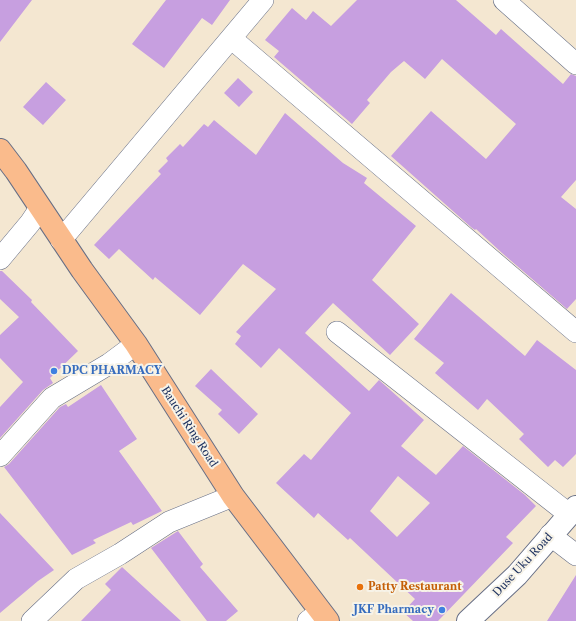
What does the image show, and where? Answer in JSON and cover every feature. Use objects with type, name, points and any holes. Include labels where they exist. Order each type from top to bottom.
[{"type":"main road","name":"Bauchi Ring Road","points":[[0,150],[136,344],[233,496],[319,618]]},
{"type":"street","points":[[62,240],[232,39],[263,0]]},
{"type":"street","points":[[504,0],[576,64]]},
{"type":"street","points":[[232,39],[576,332]]},
{"type":"street","points":[[0,259],[30,223],[40,208]]},
{"type":"street","points":[[337,332],[573,511]]},
{"type":"street","points":[[0,456],[52,398],[109,364],[136,344]]},
{"type":"street","points":[[32,621],[76,579],[120,554],[169,522],[233,496]]},
{"type":"street","name":"Duse Uku Road","points":[[468,621],[516,575],[550,535],[573,511]]},
{"type":"street","points":[[550,535],[576,555]]},
{"type":"building","points":[[0,0],[32,0],[0,42]]},
{"type":"building","points":[[166,0],[230,0],[212,25],[202,18],[164,68],[132,44]]},
{"type":"building","points":[[357,0],[456,0],[496,35],[501,29],[563,84],[571,74],[576,76],[576,180],[561,197],[576,209],[576,299],[567,309],[391,156],[431,111],[486,159],[516,124],[442,59],[425,79],[404,61],[391,72],[367,100],[370,103],[352,124],[274,57],[279,51],[265,40],[292,8],[306,20],[313,11],[331,26]]},
{"type":"building","points":[[238,78],[253,92],[239,107],[224,93]]},
{"type":"building","points":[[46,82],[66,100],[43,125],[23,107]]},
{"type":"building","points":[[285,113],[343,163],[367,178],[364,183],[416,226],[372,280],[419,324],[390,355],[333,303],[305,333],[369,391],[379,380],[424,420],[401,446],[436,475],[463,446],[525,495],[536,506],[506,537],[513,543],[438,621],[413,621],[403,612],[415,599],[350,538],[348,540],[318,513],[314,518],[276,483],[304,454],[311,460],[351,413],[279,348],[261,368],[235,344],[241,336],[236,332],[276,289],[243,264],[200,315],[155,277],[153,280],[119,249],[109,259],[94,245],[161,174],[158,171],[168,161],[166,158],[180,144],[183,147],[204,124],[208,127],[214,120],[256,155]],"holes":[[[398,476],[430,503],[397,537],[370,511]]]},
{"type":"building","points":[[0,271],[2,271],[32,300],[31,302],[78,351],[50,378],[53,383],[43,390],[0,438],[0,407],[23,382],[0,358],[0,335],[19,317],[0,299]]},
{"type":"building","points":[[451,293],[525,356],[537,340],[576,370],[576,454],[563,467],[555,460],[548,467],[519,439],[524,434],[487,399],[478,410],[435,373],[444,363],[414,339]]},
{"type":"building","points":[[211,369],[258,414],[239,434],[218,414],[222,410],[195,386]]},
{"type":"building","points":[[101,385],[137,439],[119,451],[162,511],[133,525],[131,522],[93,540],[96,543],[72,555],[4,467],[9,464],[60,407],[66,404],[68,407]]},
{"type":"building","points":[[0,513],[54,570],[38,581],[0,613]]},
{"type":"building","points":[[178,531],[203,564],[200,567],[238,611],[226,621],[207,621],[151,548]]},
{"type":"building","points":[[122,567],[181,621],[81,621],[111,590],[105,584]]},
{"type":"building","points":[[576,575],[576,621],[547,621]]},
{"type":"place","name":"DPC PHARMACY","points":[[54,371]]},
{"type":"place","name":"Patty Restaurant","points":[[360,587]]},
{"type":"place","name":"JKF Pharmacy","points":[[442,610]]}]
